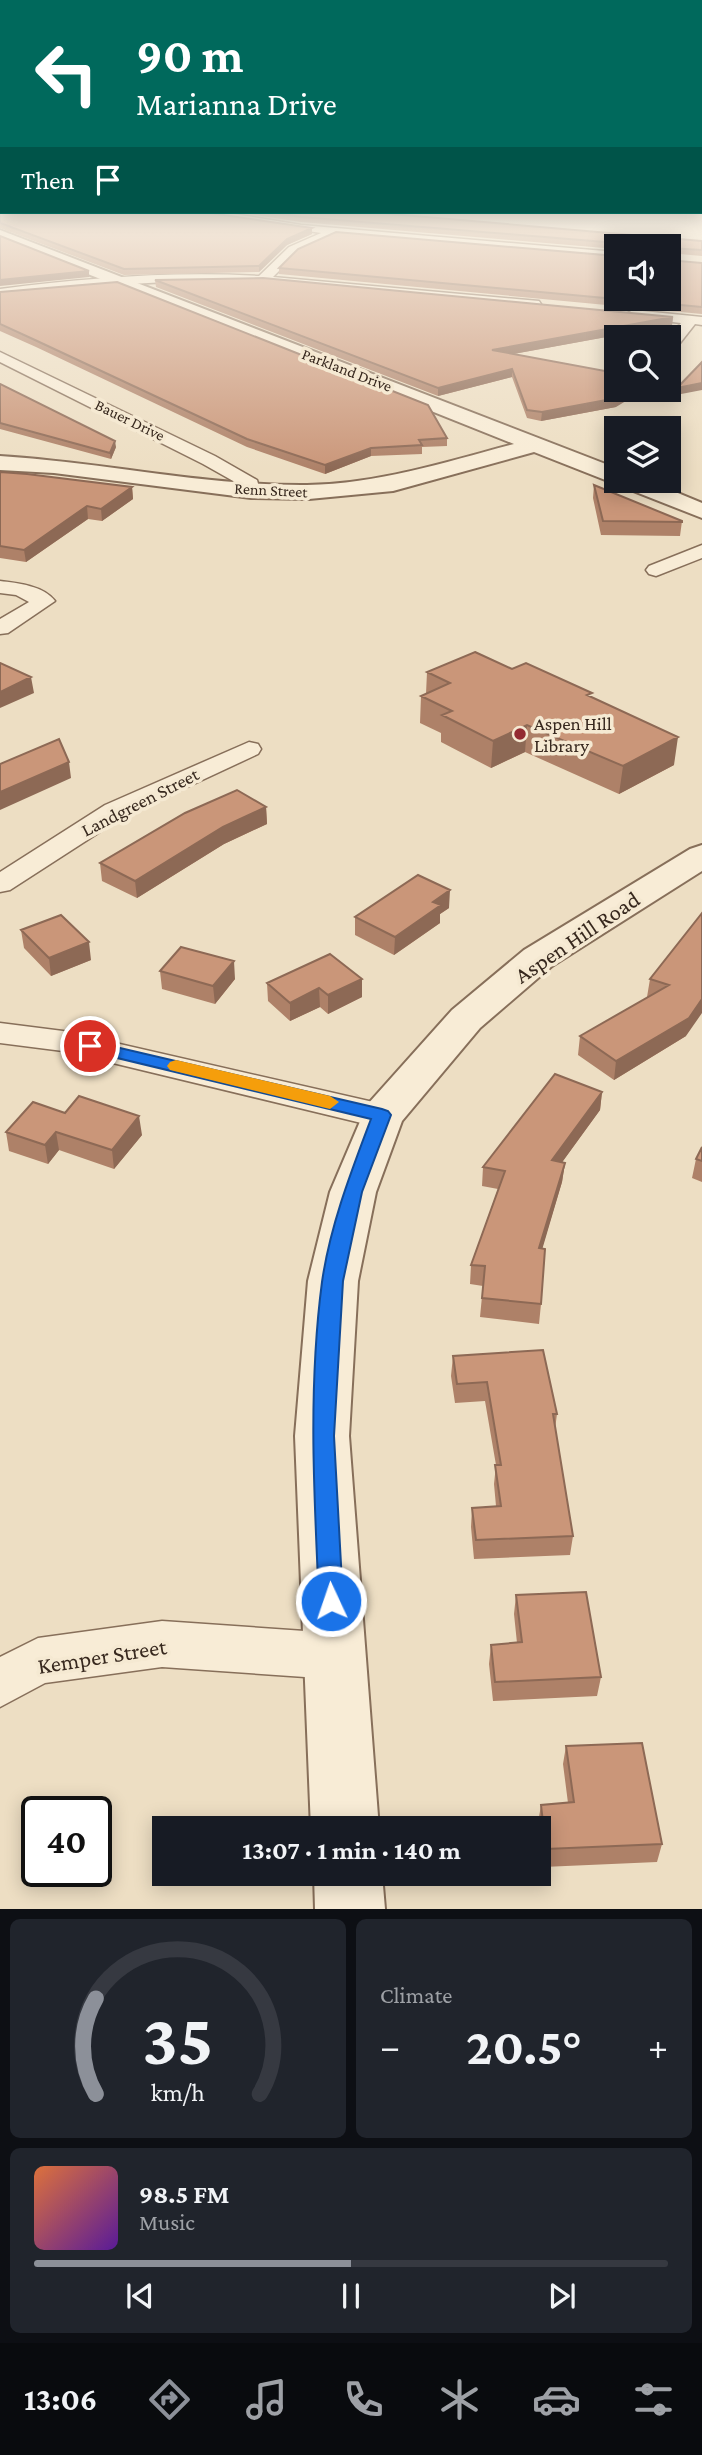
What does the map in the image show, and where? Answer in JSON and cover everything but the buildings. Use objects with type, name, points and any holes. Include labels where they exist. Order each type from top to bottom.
[{"type":"street","name":"Parkland Drive","points":[[146,291],[604,471]]},
{"type":"street","points":[[393,291],[542,305]]},
{"type":"street","points":[[623,313],[696,320]]},
{"type":"street","points":[[681,336],[696,320]]},
{"type":"street","name":"Bauer Drive","points":[[0,356],[209,460],[251,484],[251,491]]},
{"type":"street","name":"Renn Street","points":[[0,463],[54,466],[251,491],[309,492],[393,484],[537,444]]},
{"type":"street","points":[[658,493],[702,511]]},
{"type":"street","points":[[656,570],[702,551]]},
{"type":"street","points":[[0,587],[21,590],[45,601],[0,628]]},
{"type":"street","name":"Landgreen Street","points":[[0,884],[114,811],[249,749]]},
{"type":"street","name":"Aspen Hill Road","points":[[344,1816],[322,1436],[332,1281],[353,1192],[382,1115],[467,1019],[538,958],[702,856]]},
{"type":"street","points":[[0,1033],[63,1041],[382,1115]]},
{"type":"street","name":"Kemper Street","points":[[0,1683],[37,1661],[163,1644],[334,1656]]},
{"type":"street","points":[[349,1886],[350,1909]]},
{"type":"slow traffic","points":[[176,1066],[330,1102]]},
{"type":"place","name":"Aspen Hill Library","points":[[520,734]]},
{"type":"route","points":[[90,1046],[382,1115],[353,1192],[332,1281],[322,1436],[331,1601]]}]
